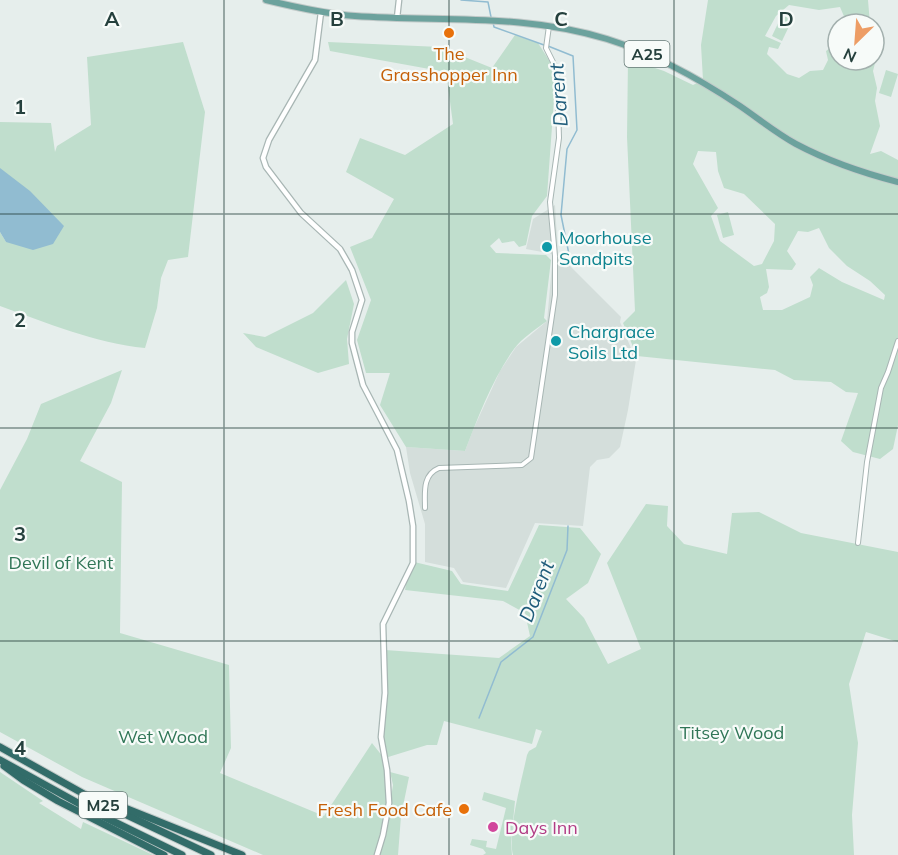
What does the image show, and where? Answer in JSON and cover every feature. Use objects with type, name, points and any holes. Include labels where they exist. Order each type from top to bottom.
[{"type":"highway","name":"M25","points":[[0,747],[71,788],[154,830],[211,855]]},
{"type":"highway","name":"M25","points":[[0,762],[23,780],[58,801],[164,855]]},
{"type":"highway","name":"M25","points":[[0,762],[182,855]]},
{"type":"highway","name":"M25","points":[[71,788],[242,855]]},
{"type":"main road","name":"A25","points":[[266,0],[321,12],[549,25],[606,39],[659,59],[699,81],[797,144],[851,168],[898,182]]},
{"type":"street","points":[[397,18],[399,0]]},
{"type":"street","points":[[321,12],[315,60],[269,140],[264,151],[264,161],[303,216],[340,249],[361,292],[362,304],[352,332],[352,344],[363,384],[399,455],[413,526],[411,568],[383,624],[385,693],[381,743],[386,765],[389,803],[377,855]]},
{"type":"street","points":[[425,508],[426,481],[434,470],[522,465],[531,458],[555,295],[555,256],[550,202],[559,138],[557,70],[546,48],[549,25]]},
{"type":"street","points":[[858,543],[867,462],[881,388],[898,341]]},
{"type":"shaded area","points":[[555,205],[558,254],[621,317],[620,322],[636,360],[620,447],[609,458],[597,460],[590,467],[583,526],[535,523],[506,588],[463,582],[454,568],[425,562],[425,524],[410,473],[406,447],[465,451],[500,371],[516,347],[547,321],[553,254],[526,249],[533,219]]},
{"type":"green space","points":[[708,0],[868,0],[869,12],[842,12],[840,7],[819,10],[789,5],[776,16],[765,36],[781,43],[778,49],[769,47],[767,54],[787,74],[799,78],[810,71],[823,70],[826,64],[826,72],[873,72],[877,88],[875,101],[880,126],[870,154],[881,151],[898,160],[898,425],[893,449],[880,459],[853,452],[841,441],[858,393],[846,392],[831,382],[794,380],[775,370],[637,356],[623,323],[635,311],[627,137],[628,59],[664,71],[693,85],[703,80],[701,45]],"holes":[[[698,151],[716,152],[718,171],[724,188],[744,194],[775,224],[774,241],[762,264],[754,266],[720,241],[711,216],[718,208],[693,164]],[[819,228],[829,248],[847,266],[870,281],[885,295],[884,300],[842,282],[819,268],[810,277],[813,285],[810,297],[782,310],[763,310],[760,297],[767,293],[769,287],[766,269],[792,270],[796,264],[787,251],[798,231],[808,232]]]},
{"type":"green space","points":[[782,15],[792,20],[782,41],[772,36]]},
{"type":"green space","points":[[515,35],[538,43],[556,71],[547,196],[532,216],[526,245],[519,247],[514,241],[502,243],[499,238],[490,246],[496,253],[546,255],[551,260],[544,318],[547,321],[521,341],[506,360],[465,451],[406,447],[380,405],[390,373],[366,373],[357,340],[371,300],[350,247],[372,238],[394,199],[346,172],[360,138],[405,155],[453,124],[446,72],[330,51],[328,42],[440,47],[492,68]]},
{"type":"green space","points":[[183,42],[205,112],[188,257],[168,260],[161,278],[157,308],[145,348],[90,337],[0,306],[0,232],[6,242],[0,168],[0,122],[51,123],[55,152],[57,146],[91,125],[87,57]]},
{"type":"green space","points":[[886,70],[898,74],[891,97],[879,93]]},
{"type":"green space","points":[[728,212],[734,235],[723,238],[717,215]]},
{"type":"green space","points":[[346,280],[354,304],[347,339],[349,364],[318,373],[256,347],[243,333],[265,337],[313,313]]},
{"type":"green space","name":"Titsey Wood","points":[[122,370],[111,403],[80,461],[122,482],[120,633],[229,665],[231,748],[220,773],[324,816],[372,743],[383,757],[385,650],[499,658],[530,636],[525,613],[503,601],[405,590],[410,561],[452,571],[461,584],[508,591],[539,525],[580,528],[601,554],[588,583],[566,599],[584,618],[608,664],[641,649],[607,563],[646,504],[668,506],[667,526],[684,544],[727,554],[732,513],[759,512],[801,533],[898,552],[898,642],[866,632],[849,684],[858,743],[852,815],[854,855],[513,855],[513,820],[527,755],[536,747],[542,731],[536,729],[532,744],[444,721],[437,745],[427,745],[385,758],[389,810],[393,785],[390,772],[409,777],[401,816],[398,855],[380,855],[387,822],[377,855],[263,855],[82,777],[0,732],[0,490],[27,439],[41,404]]},
{"type":"green space","points":[[0,772],[43,801],[39,803],[81,829],[83,822],[153,855],[0,855]]},
{"type":"green space","points":[[484,792],[515,801],[512,855],[483,855],[486,853],[483,849],[470,845],[472,839],[487,841],[486,847],[496,849],[506,808],[482,800]]},
{"type":"water","points":[[0,168],[30,191],[64,226],[53,244],[33,250],[6,242],[0,232]]},
{"type":"waterway","name":"Darent","points":[[461,0],[488,2],[491,17]]},
{"type":"waterway","name":"Darent","points":[[493,22],[494,27],[544,45]]},
{"type":"waterway","name":"Darent","points":[[548,46],[573,56],[577,130],[567,149],[561,215],[571,264]]},
{"type":"waterway","name":"Darent","points":[[479,718],[501,662],[533,637],[567,550],[568,526]]},
{"type":"place","name":"The Grasshopper Inn","points":[[449,33]]},
{"type":"place","name":"Moorhouse Sandpits","points":[[547,247]]},
{"type":"place","name":"Chargrace Soils Ltd","points":[[556,341]]},
{"type":"place","name":"Fresh Food Cafe","points":[[464,809]]},
{"type":"place","name":"Days Inn","points":[[493,827]]},
{"type":"park label","name":"Devil of Kent","points":[[61,562]]},
{"type":"park label","name":"Wet Wood","points":[[163,736]]}]
